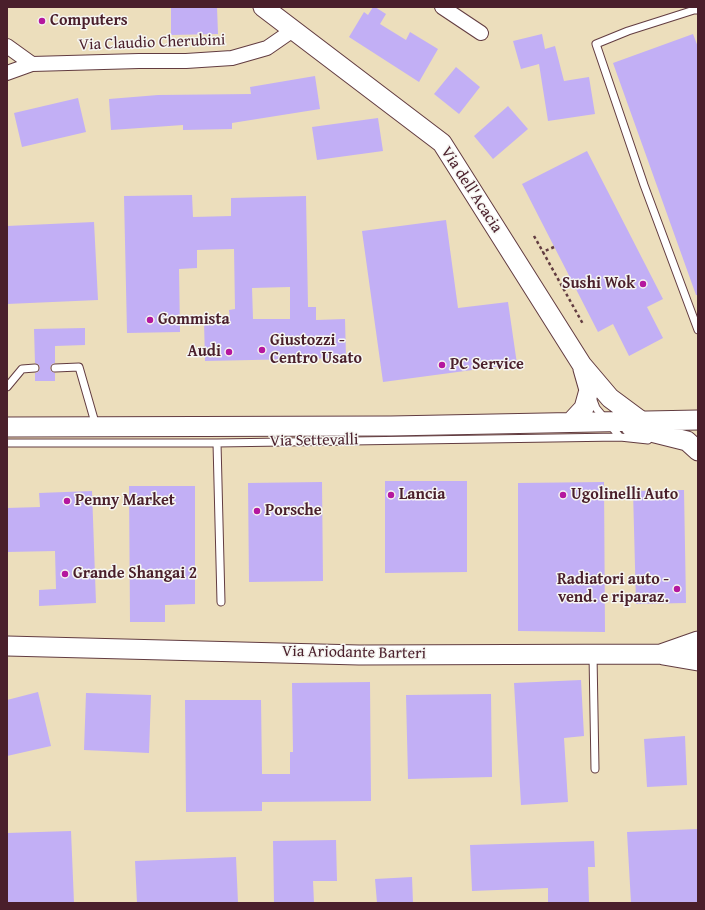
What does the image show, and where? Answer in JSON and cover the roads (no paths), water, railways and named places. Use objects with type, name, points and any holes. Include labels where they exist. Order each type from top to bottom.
[{"type":"main road","name":"Via dell'Acacia","points":[[268,8],[294,30],[442,143],[582,365]]},
{"type":"main road","points":[[572,421],[584,408],[589,390],[582,365]]},
{"type":"main road","points":[[582,365],[609,409],[641,421],[698,420]]},
{"type":"main road","name":"Via Settevalli","points":[[7,427],[391,426],[572,421],[609,409],[694,445]]},
{"type":"main road","name":"Via Ariodante Barteri","points":[[7,646],[359,655],[661,654],[698,641]]},
{"type":"main road","points":[[661,654],[695,663]]},
{"type":"street","points":[[442,7],[481,32]]},
{"type":"street","name":"Via Claudio Cherubini","points":[[7,73],[32,64],[186,61],[232,58],[266,48],[294,30]]},
{"type":"street","points":[[7,46],[32,64]]},
{"type":"lane","points":[[698,10],[628,30],[596,44],[644,184],[698,330]]},
{"type":"lane","points":[[55,368],[79,367],[96,426]]},
{"type":"lane","points":[[7,387],[22,369],[35,368]]},
{"type":"lane","points":[[589,390],[596,408],[609,409]]},
{"type":"lane","points":[[609,409],[620,437]]},
{"type":"lane","points":[[593,438],[609,409]]},
{"type":"lane","name":"Via Settevalli","points":[[7,443],[620,437],[694,445]]},
{"type":"lane","points":[[217,442],[221,602]]},
{"type":"lane","points":[[592,654],[595,769]]},
{"type":"place","name":"Computers","points":[[42,21]]},
{"type":"place","name":"Sushi Wok","points":[[643,284]]},
{"type":"place","name":"Gommista","points":[[150,320]]},
{"type":"place","name":"Giustozzi - Centro Usato","points":[[262,350]]},
{"type":"place","name":"Audi","points":[[229,352]]},
{"type":"place","name":"PC Service","points":[[442,365]]},
{"type":"place","name":"Lancia","points":[[391,495]]},
{"type":"place","name":"Ugolinelli Auto","points":[[563,495]]},
{"type":"place","name":"Penny Market","points":[[67,501]]},
{"type":"place","name":"Porsche","points":[[257,511]]},
{"type":"place","name":"Grande Shangai 2","points":[[65,574]]},
{"type":"place","name":"Radiatori auto - vend. e riparaz.","points":[[677,589]]}]
